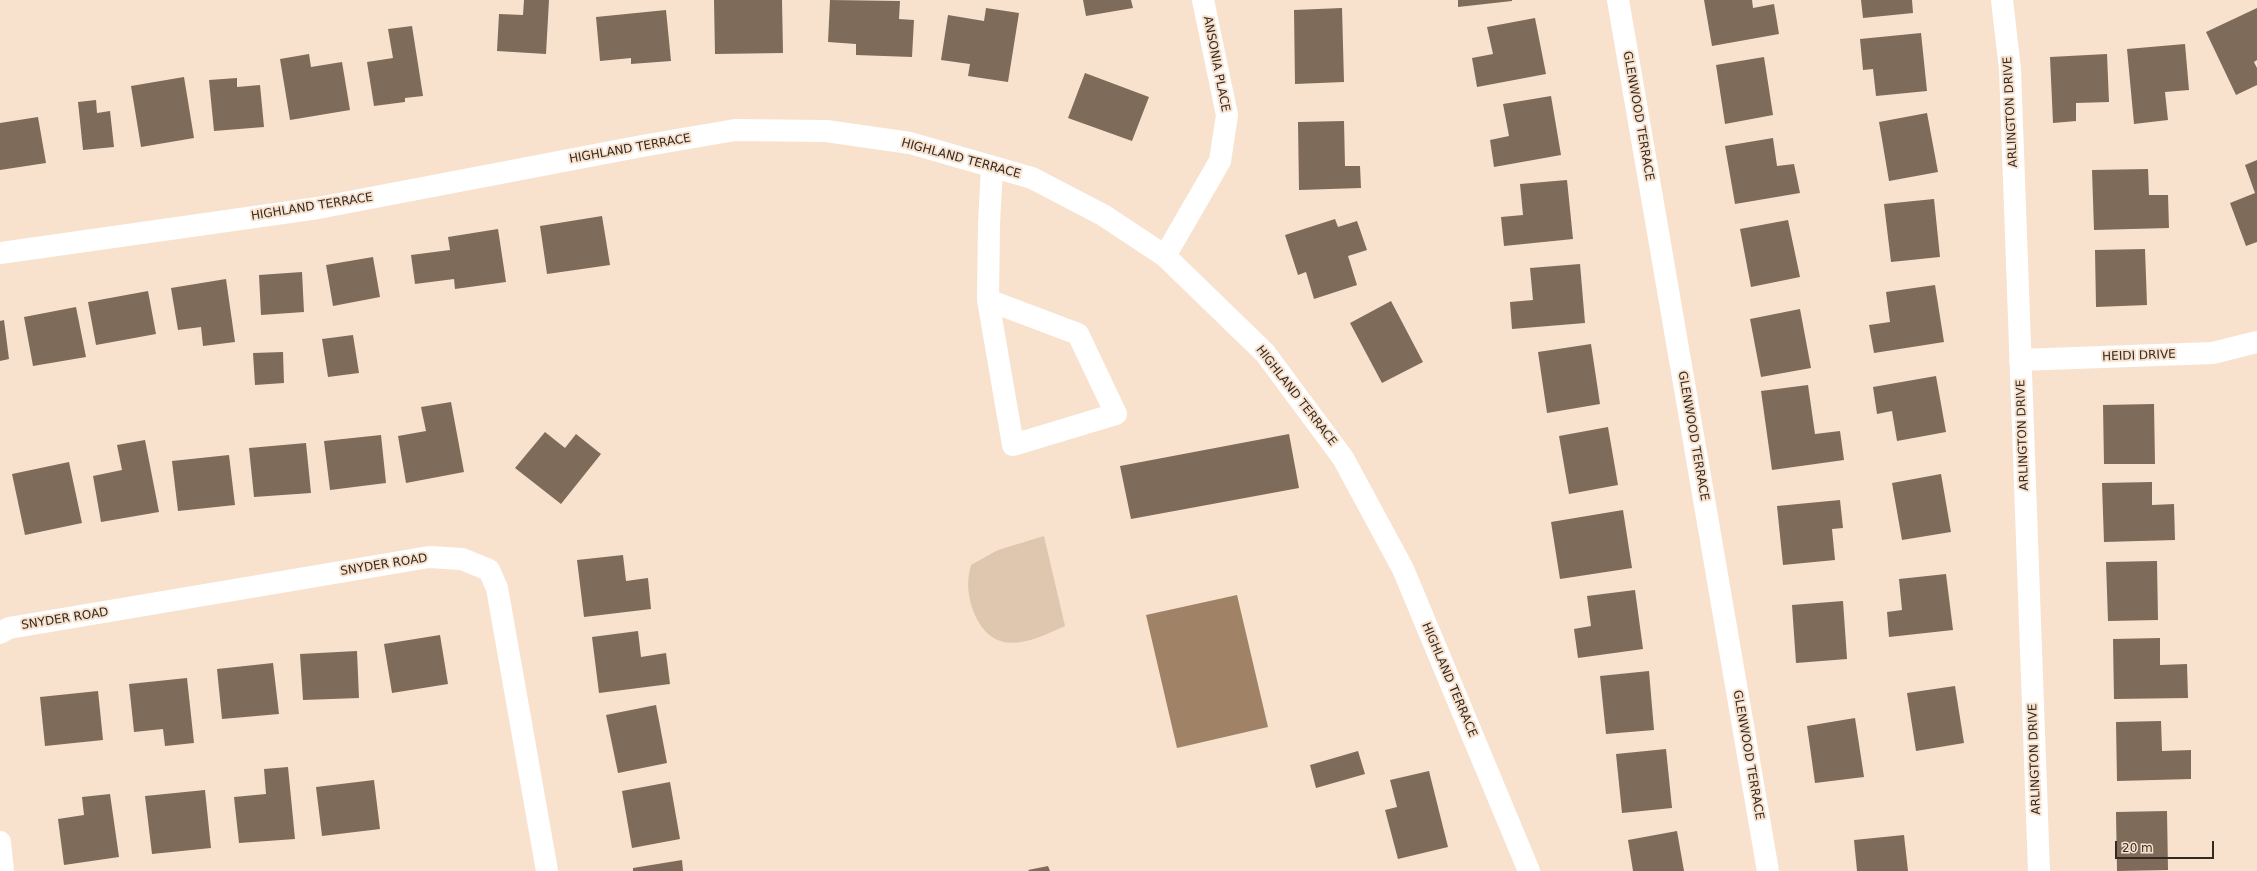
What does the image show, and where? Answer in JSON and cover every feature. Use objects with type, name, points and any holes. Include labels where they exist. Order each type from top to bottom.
[{"type":"street","name":"ANSONIA PLACE","points":[[1165,256],[1220,161],[1226,122],[1227,115],[1203,0]]},
{"type":"street","name":"GLENWOOD TERRACE","points":[[1618,0],[1768,871]]},
{"type":"street","name":"ARLINGTON DRIVE","points":[[2002,0],[2010,69],[2039,871]]},
{"type":"street","name":"HIGHLAND TERRACE","points":[[0,253],[318,208],[642,146],[736,130],[826,131],[910,143],[1032,178],[1103,215],[1165,256],[1265,353],[1343,458],[1403,569],[1529,871]]},
{"type":"street","points":[[988,300],[1078,334],[1116,414],[1013,445],[988,300],[988,224],[992,167]]},
{"type":"street","name":"HEIDI DRIVE","points":[[2020,360],[2213,353],[2257,342]]},
{"type":"street","name":"SNYDER ROAD","points":[[0,633],[9,628],[429,557],[462,559],[489,570],[497,588],[547,871]]},
{"type":"street","points":[[0,842],[3,871]]},
{"type":"shaded area","points":[[1044,536],[1065,626],[1026,641],[1014,643],[1002,642],[992,637],[982,627],[974,613],[968,589],[971,565],[998,550]]},
{"type":"shaded area","points":[[1237,595],[1268,727],[1177,748],[1146,615]]},
{"type":"building","points":[[524,0],[549,0],[546,54],[497,51],[499,14],[523,15]]},
{"type":"building","points":[[714,0],[782,0],[783,53],[715,54]]},
{"type":"building","points":[[830,0],[900,1],[899,19],[914,20],[912,57],[856,55],[856,44],[828,42]]},
{"type":"building","points":[[1083,0],[1131,0],[1133,8],[1086,16]]},
{"type":"building","points":[[1458,0],[1512,0],[1512,1],[1458,7]]},
{"type":"building","points":[[1704,0],[1752,0],[1753,8],[1774,4],[1779,34],[1712,46]]},
{"type":"building","points":[[1861,0],[1912,0],[1913,13],[1863,18]]},
{"type":"building","points":[[986,8],[1019,13],[1008,82],[968,76],[970,64],[941,60],[948,15],[984,21]]},
{"type":"building","points":[[1342,8],[1344,82],[1295,84],[1294,10]]},
{"type":"building","points":[[2257,8],[2257,60],[2254,62],[2257,68],[2257,85],[2236,95],[2206,32]]},
{"type":"building","points":[[666,10],[671,61],[631,64],[631,58],[600,61],[596,17]]},
{"type":"building","points":[[1535,18],[1546,74],[1477,87],[1472,58],[1493,54],[1487,27]]},
{"type":"building","points":[[412,26],[423,96],[405,98],[405,102],[374,106],[367,62],[393,58],[388,29]]},
{"type":"building","points":[[1921,33],[1927,91],[1876,96],[1873,69],[1863,70],[1860,39]]},
{"type":"building","points":[[2185,44],[2189,90],[2165,92],[2168,120],[2134,124],[2127,49]]},
{"type":"building","points":[[309,54],[311,67],[342,62],[350,110],[290,120],[280,59]]},
{"type":"building","points":[[2107,54],[2109,102],[2076,103],[2076,121],[2053,123],[2050,57]]},
{"type":"building","points":[[1764,57],[1773,115],[1725,124],[1716,65]]},
{"type":"building","points":[[1085,73],[1149,97],[1132,141],[1068,118]]},
{"type":"building","points":[[184,77],[194,138],[141,147],[131,86]]},
{"type":"building","points":[[237,78],[237,87],[260,85],[264,127],[214,131],[209,80]]},
{"type":"building","points":[[1551,96],[1561,155],[1494,167],[1490,140],[1509,136],[1503,104]]},
{"type":"building","points":[[96,100],[97,113],[110,111],[114,147],[83,150],[78,102]]},
{"type":"building","points":[[1927,113],[1938,172],[1889,181],[1879,122]]},
{"type":"building","points":[[38,117],[46,163],[0,170],[0,123]]},
{"type":"building","points":[[1344,121],[1345,166],[1360,166],[1361,188],[1299,190],[1298,122]]},
{"type":"building","points":[[1773,138],[1777,166],[1794,164],[1800,193],[1735,204],[1725,146]]},
{"type":"building","points":[[2257,160],[2257,242],[2246,246],[2230,203],[2255,193],[2245,165]]},
{"type":"building","points":[[2148,169],[2149,195],[2168,195],[2169,228],[2094,230],[2092,170]]},
{"type":"building","points":[[1567,180],[1573,239],[1504,246],[1501,217],[1523,215],[1520,184]]},
{"type":"building","points":[[1934,199],[1940,257],[1891,262],[1884,204]]},
{"type":"building","points":[[602,216],[610,265],[547,274],[540,226]]},
{"type":"building","points":[[1335,219],[1338,227],[1357,221],[1367,250],[1348,256],[1357,285],[1314,299],[1306,272],[1298,275],[1285,235]]},
{"type":"building","points":[[1788,220],[1800,277],[1751,287],[1740,229]]},
{"type":"building","points":[[498,229],[506,282],[455,289],[454,279],[415,284],[411,255],[450,250],[448,237]]},
{"type":"building","points":[[2145,249],[2147,305],[2096,307],[2095,250]]},
{"type":"building","points":[[373,257],[380,297],[333,306],[326,265]]},
{"type":"building","points":[[1580,264],[1585,323],[1512,329],[1510,302],[1533,300],[1530,268]]},
{"type":"building","points":[[302,272],[304,312],[261,315],[259,275]]},
{"type":"building","points":[[226,279],[235,342],[203,346],[201,327],[178,330],[171,288]]},
{"type":"building","points":[[1935,285],[1944,342],[1874,353],[1869,325],[1890,322],[1886,292]]},
{"type":"building","points":[[148,291],[156,334],[96,345],[88,302]]},
{"type":"building","points":[[1391,301],[1423,362],[1382,383],[1350,323]]},
{"type":"building","points":[[76,307],[86,357],[33,366],[24,317]]},
{"type":"building","points":[[1800,309],[1811,368],[1761,377],[1750,319]]},
{"type":"building","points":[[4,320],[9,359],[0,361],[0,321]]},
{"type":"building","points":[[353,335],[359,373],[328,377],[322,339]]},
{"type":"building","points":[[1591,344],[1600,404],[1547,413],[1538,352]]},
{"type":"building","points":[[283,352],[284,383],[255,385],[253,353]]},
{"type":"building","points":[[1936,376],[1946,432],[1897,441],[1892,411],[1877,414],[1873,387]]},
{"type":"building","points":[[1808,385],[1815,434],[1840,431],[1844,460],[1772,470],[1761,391]]},
{"type":"building","points":[[451,402],[464,472],[406,483],[398,436],[426,431],[421,407]]},
{"type":"building","points":[[2154,404],[2155,464],[2104,464],[2103,405]]},
{"type":"building","points":[[1608,427],[1618,485],[1569,494],[1559,436]]},
{"type":"building","points":[[545,432],[565,448],[576,434],[601,454],[561,504],[515,468]]},
{"type":"building","points":[[1289,434],[1299,488],[1131,519],[1120,466]]},
{"type":"building","points":[[381,435],[386,483],[330,490],[324,441]]},
{"type":"building","points":[[145,440],[159,512],[101,522],[93,476],[122,470],[117,445]]},
{"type":"building","points":[[306,443],[311,493],[254,497],[249,448]]},
{"type":"building","points":[[229,455],[235,505],[178,511],[172,461]]},
{"type":"building","points":[[69,462],[82,523],[25,535],[12,474]]},
{"type":"building","points":[[1941,474],[1951,532],[1902,540],[1892,483]]},
{"type":"building","points":[[2152,482],[2152,505],[2174,504],[2175,540],[2104,542],[2102,483]]},
{"type":"building","points":[[1840,500],[1843,528],[1832,529],[1835,560],[1783,565],[1777,506]]},
{"type":"building","points":[[1623,510],[1632,568],[1560,579],[1551,522]]},
{"type":"building","points":[[623,555],[626,581],[648,578],[651,609],[584,617],[577,560]]},
{"type":"building","points":[[2157,561],[2158,620],[2108,621],[2106,562]]},
{"type":"building","points":[[1946,574],[1953,630],[1889,637],[1887,612],[1902,610],[1899,579]]},
{"type":"building","points":[[1635,590],[1643,649],[1578,658],[1574,629],[1591,626],[1587,596]]},
{"type":"building","points":[[1843,601],[1847,659],[1796,663],[1792,605]]},
{"type":"building","points":[[638,631],[641,657],[666,653],[670,684],[599,693],[592,637]]},
{"type":"building","points":[[440,635],[448,684],[392,693],[384,644]]},
{"type":"building","points":[[2160,638],[2160,665],[2187,664],[2188,698],[2114,699],[2113,639]]},
{"type":"building","points":[[357,651],[359,698],[303,700],[300,654]]},
{"type":"building","points":[[273,663],[279,714],[222,719],[217,669]]},
{"type":"building","points":[[1649,671],[1654,730],[1606,734],[1600,676]]},
{"type":"building","points":[[187,678],[194,743],[165,746],[163,729],[134,732],[129,684]]},
{"type":"building","points":[[1955,686],[1964,743],[1916,751],[1907,693]]},
{"type":"building","points":[[98,691],[103,740],[45,746],[40,697]]},
{"type":"building","points":[[656,705],[667,763],[618,773],[606,715]]},
{"type":"building","points":[[1855,718],[1864,777],[1815,783],[1807,726]]},
{"type":"building","points":[[2161,721],[2162,751],[2191,750],[2191,779],[2117,781],[2116,722]]},
{"type":"building","points":[[1666,749],[1672,808],[1622,813],[1616,754]]},
{"type":"building","points":[[1358,751],[1365,774],[1316,788],[1310,765]]},
{"type":"building","points":[[288,767],[295,839],[239,843],[234,797],[266,794],[264,769]]},
{"type":"building","points":[[1429,771],[1448,847],[1398,859],[1385,810],[1397,807],[1390,780]]},
{"type":"building","points":[[374,780],[380,829],[322,836],[316,787]]},
{"type":"building","points":[[670,782],[680,839],[632,848],[622,791]]},
{"type":"building","points":[[205,790],[211,848],[152,854],[145,796]]},
{"type":"building","points":[[110,794],[119,857],[64,865],[58,819],[84,815],[82,797]]},
{"type":"building","points":[[2167,811],[2168,870],[2117,871],[2116,812]]},
{"type":"building","points":[[1677,831],[1684,871],[1633,871],[1628,840]]},
{"type":"building","points":[[1904,835],[1908,871],[1857,871],[1854,840]]},
{"type":"building","points":[[682,860],[683,871],[633,871],[633,868]]},
{"type":"building","points":[[1048,866],[1050,871],[1028,870]]}]
